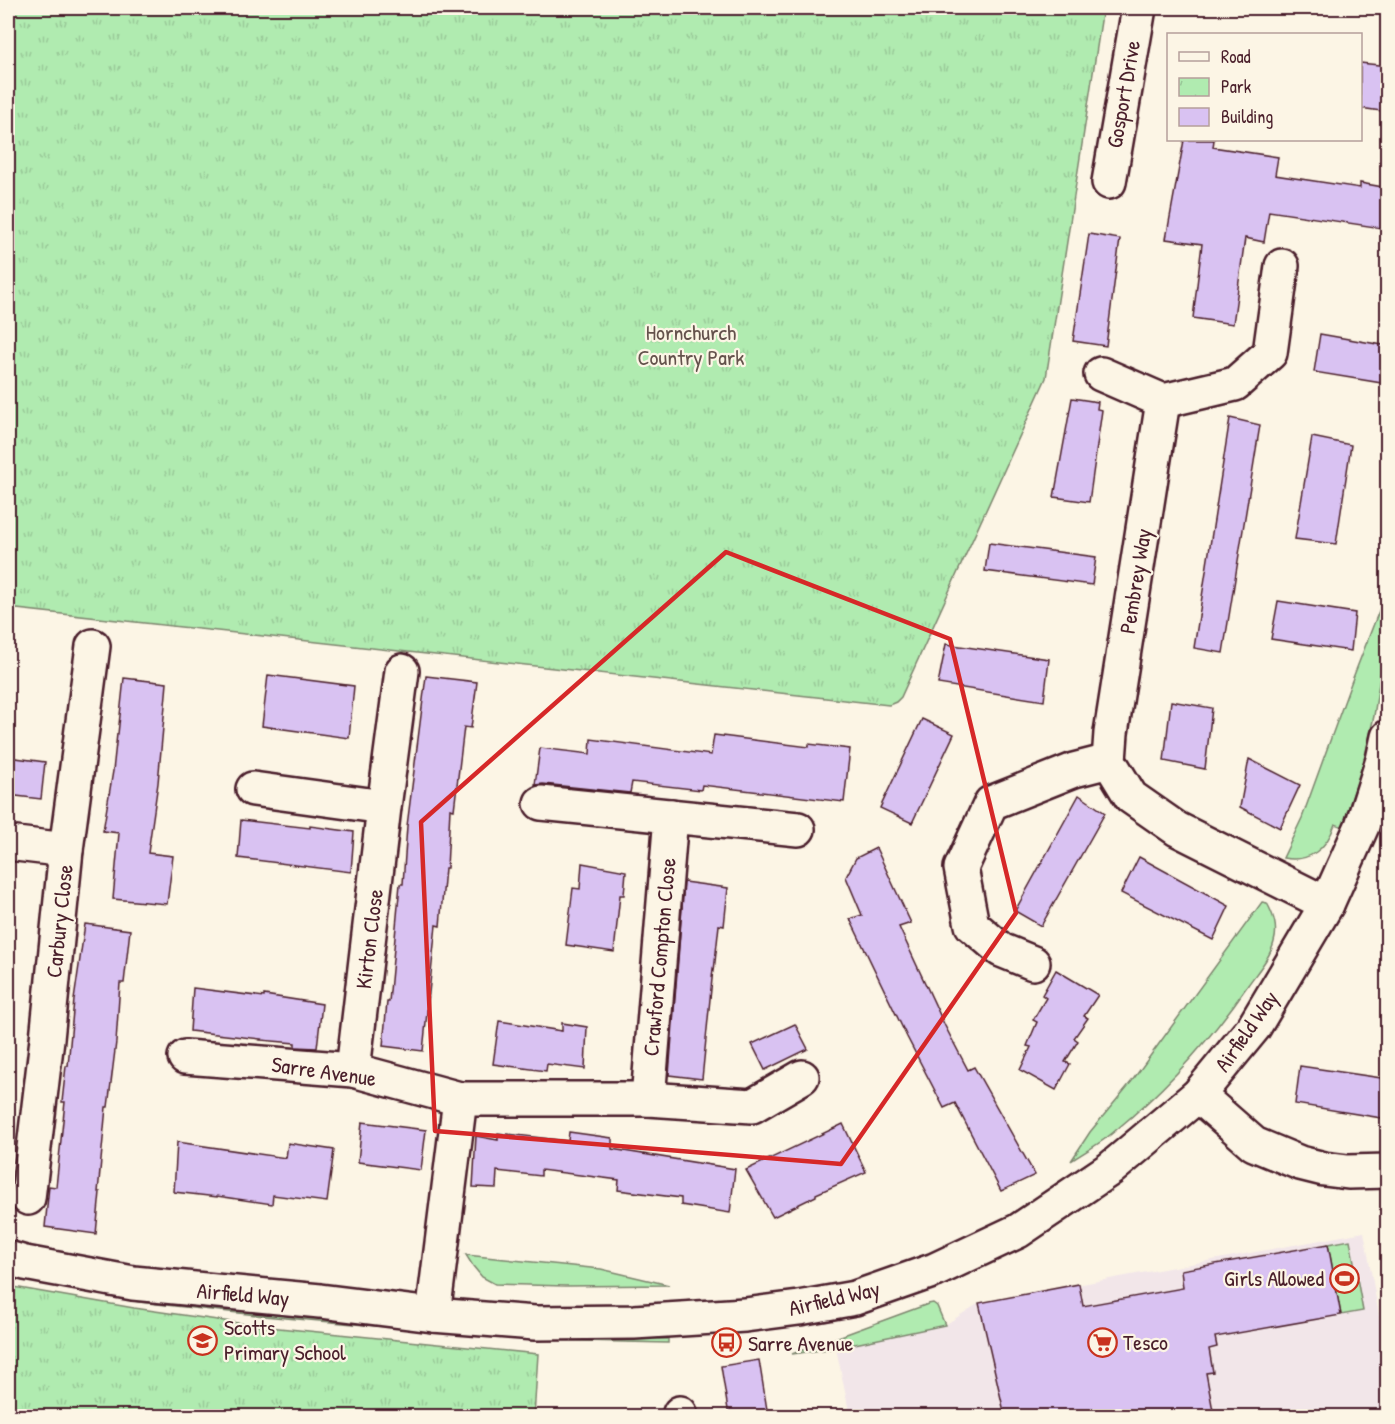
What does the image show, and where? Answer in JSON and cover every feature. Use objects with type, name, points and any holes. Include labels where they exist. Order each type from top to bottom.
[{"type":"street","name":"Gosport Drive","points":[[1109,182],[1138,8]]},
{"type":"street","points":[[1101,374],[1163,401],[1236,384],[1269,353],[1282,266]]},
{"type":"street","name":"Pembrey Way","points":[[1109,761],[1111,733],[1163,401]]},
{"type":"street","name":"Carbury Close","points":[[28,1197],[66,850],[93,646]]},
{"type":"street","name":"Kirton Close","points":[[353,1070],[402,671]]},
{"type":"street","name":"Airfield Way","points":[[8,1258],[133,1283],[320,1301],[433,1315],[535,1323],[634,1322],[745,1315],[799,1308],[855,1298],[935,1270],[1018,1231],[1110,1169],[1198,1095],[1254,1027],[1327,904],[1362,826],[1388,737]]},
{"type":"street","points":[[1033,963],[1001,950],[972,926],[961,868],[991,802],[1074,770],[1109,761],[1131,797],[1177,829],[1327,904]]},
{"type":"street","points":[[253,789],[384,807]]},
{"type":"street","points":[[541,803],[798,830]]},
{"type":"street","name":"Crawford Compton Close","points":[[648,1099],[671,816]]},
{"type":"street","points":[[8,843],[66,850]]},
{"type":"street","name":"Sarre Avenue","points":[[185,1057],[353,1070],[460,1100],[648,1099],[752,1106],[802,1077]]},
{"type":"street","points":[[1198,1095],[1254,1144],[1300,1163],[1347,1172],[1388,1171]]},
{"type":"street","points":[[433,1315],[460,1100]]},
{"type":"highlighted area","points":[[726,552],[950,639],[1016,913],[841,1164],[435,1131],[421,822]]},
{"type":"shaded area","points":[[1364,1232],[1387,1355],[1387,1416],[850,1416],[836,1348],[945,1325],[979,1303]]},
{"type":"green space","name":"Hornchurch Country Park","points":[[8,8],[1103,8],[1046,378],[901,697],[889,705],[8,608]]},
{"type":"green space","points":[[1387,590],[1387,631],[1374,716],[1362,769],[1343,827],[1335,824],[1327,841],[1309,856],[1283,858],[1302,818]]},
{"type":"green space","points":[[1262,902],[1267,903],[1273,917],[1276,932],[1274,942],[1266,959],[1234,1005],[1203,1044],[1153,1097],[1111,1134],[1071,1161],[1090,1132],[1132,1081]]},
{"type":"green space","name":"Girls Allowed","points":[[1350,1240],[1363,1311],[1341,1315],[1328,1244]]},
{"type":"green space","points":[[466,1255],[601,1269],[669,1285],[495,1284],[482,1277]]},
{"type":"green space","points":[[8,1275],[139,1298],[275,1314],[535,1336],[668,1339],[668,1343],[536,1340],[274,1317],[139,1302]]},
{"type":"green space","name":"Scotts Primary School","points":[[8,1286],[134,1308],[259,1326],[538,1354],[534,1416],[8,1416]]},
{"type":"green space","points":[[933,1303],[937,1306],[945,1325],[836,1348],[792,1354],[928,1304]]},
{"type":"building","points":[[1362,63],[1388,66],[1388,112],[1362,108]]},
{"type":"building","points":[[1184,141],[1214,141],[1213,147],[1278,157],[1275,175],[1360,188],[1360,183],[1388,188],[1388,229],[1269,211],[1264,242],[1245,238],[1233,324],[1193,318],[1202,244],[1166,239]]},
{"type":"building","points":[[1089,234],[1120,239],[1106,346],[1073,341]]},
{"type":"building","points":[[1320,334],[1388,346],[1388,384],[1314,372]]},
{"type":"building","points":[[1072,398],[1098,402],[1097,409],[1102,410],[1089,502],[1054,497]]},
{"type":"building","points":[[1230,418],[1260,425],[1223,653],[1194,648]]},
{"type":"building","points":[[1312,437],[1351,445],[1336,544],[1295,539]]},
{"type":"building","points":[[989,543],[1096,557],[1092,585],[985,571]]},
{"type":"building","points":[[1278,601],[1355,613],[1351,651],[1271,639]]},
{"type":"building","points":[[946,644],[1049,659],[1044,701],[938,684]]},
{"type":"building","points":[[268,675],[354,686],[349,738],[262,726]]},
{"type":"building","points":[[426,676],[477,682],[471,728],[464,727],[454,810],[450,809],[447,868],[445,868],[440,926],[436,925],[423,1051],[383,1046],[400,884],[403,884],[407,826]]},
{"type":"building","points":[[124,678],[167,683],[158,783],[148,853],[173,856],[167,904],[113,899],[119,833],[103,831]]},
{"type":"building","points":[[1171,701],[1212,708],[1205,769],[1164,761]]},
{"type":"building","points":[[922,719],[954,734],[912,823],[880,808]]},
{"type":"building","points":[[714,735],[809,747],[809,744],[850,749],[844,802],[702,785],[701,790],[632,782],[630,793],[535,785],[540,748],[590,754],[591,739],[711,755]]},
{"type":"building","points":[[8,757],[45,762],[41,799],[8,795]]},
{"type":"building","points":[[1249,759],[1300,785],[1280,828],[1240,807]]},
{"type":"building","points":[[1079,795],[1105,813],[1041,926],[1015,911]]},
{"type":"building","points":[[241,820],[354,832],[351,872],[238,858]]},
{"type":"building","points":[[876,848],[911,923],[899,927],[945,1026],[968,1070],[974,1067],[1035,1175],[1001,1191],[955,1103],[944,1108],[850,919],[862,915],[846,877],[856,858]]},
{"type":"building","points":[[1139,857],[1229,906],[1213,940],[1121,893]]},
{"type":"building","points":[[582,863],[626,871],[624,895],[620,895],[614,952],[566,945],[573,888],[580,889]]},
{"type":"building","points":[[684,882],[728,888],[724,926],[719,925],[714,971],[713,969],[702,1079],[669,1075]]},
{"type":"building","points":[[85,924],[130,930],[124,983],[120,983],[116,1042],[108,1107],[106,1107],[96,1234],[45,1227],[49,1186],[56,1187],[65,1102],[62,1102]]},
{"type":"building","points":[[1056,970],[1098,995],[1084,1016],[1088,1018],[1074,1038],[1078,1041],[1065,1062],[1070,1064],[1056,1090],[1020,1070],[1031,1047],[1027,1046],[1037,1022],[1033,1020],[1046,998],[1042,995]]},
{"type":"building","points":[[193,988],[322,1004],[317,1048],[295,1047],[295,1043],[190,1031]]},
{"type":"building","points":[[499,1021],[562,1031],[562,1023],[587,1027],[585,1069],[547,1064],[546,1071],[493,1064]]},
{"type":"building","points":[[795,1024],[808,1049],[765,1070],[752,1044]]},
{"type":"building","points":[[1300,1066],[1388,1079],[1388,1119],[1295,1104]]},
{"type":"building","points":[[362,1122],[426,1130],[421,1170],[358,1162]]},
{"type":"building","points":[[843,1124],[866,1172],[816,1194],[773,1217],[746,1170]]},
{"type":"building","points":[[569,1132],[612,1138],[612,1149],[735,1169],[730,1213],[681,1205],[681,1198],[618,1190],[619,1180],[541,1170],[541,1176],[497,1171],[496,1188],[473,1187],[476,1136],[498,1140],[498,1133],[568,1141]]},
{"type":"building","points":[[177,1142],[286,1158],[288,1143],[334,1150],[327,1202],[273,1195],[272,1204],[174,1192]]},
{"type":"building","name":"Tesco","points":[[1328,1244],[1341,1315],[1215,1337],[1217,1347],[1209,1349],[1213,1372],[1206,1373],[1214,1416],[1005,1416],[979,1303],[1079,1284],[1083,1306],[1183,1288],[1181,1270]]},
{"type":"building","points":[[759,1360],[768,1416],[729,1416],[721,1366]]},
{"type":"place","name":"Girls Allowed","points":[[1345,1278]]},
{"type":"place","name":"Scotts Primary School","points":[[203,1340]]},
{"type":"place","name":"Tesco","points":[[1102,1342]]},
{"type":"place","name":"Sarre Avenue","points":[[727,1343]]}]
